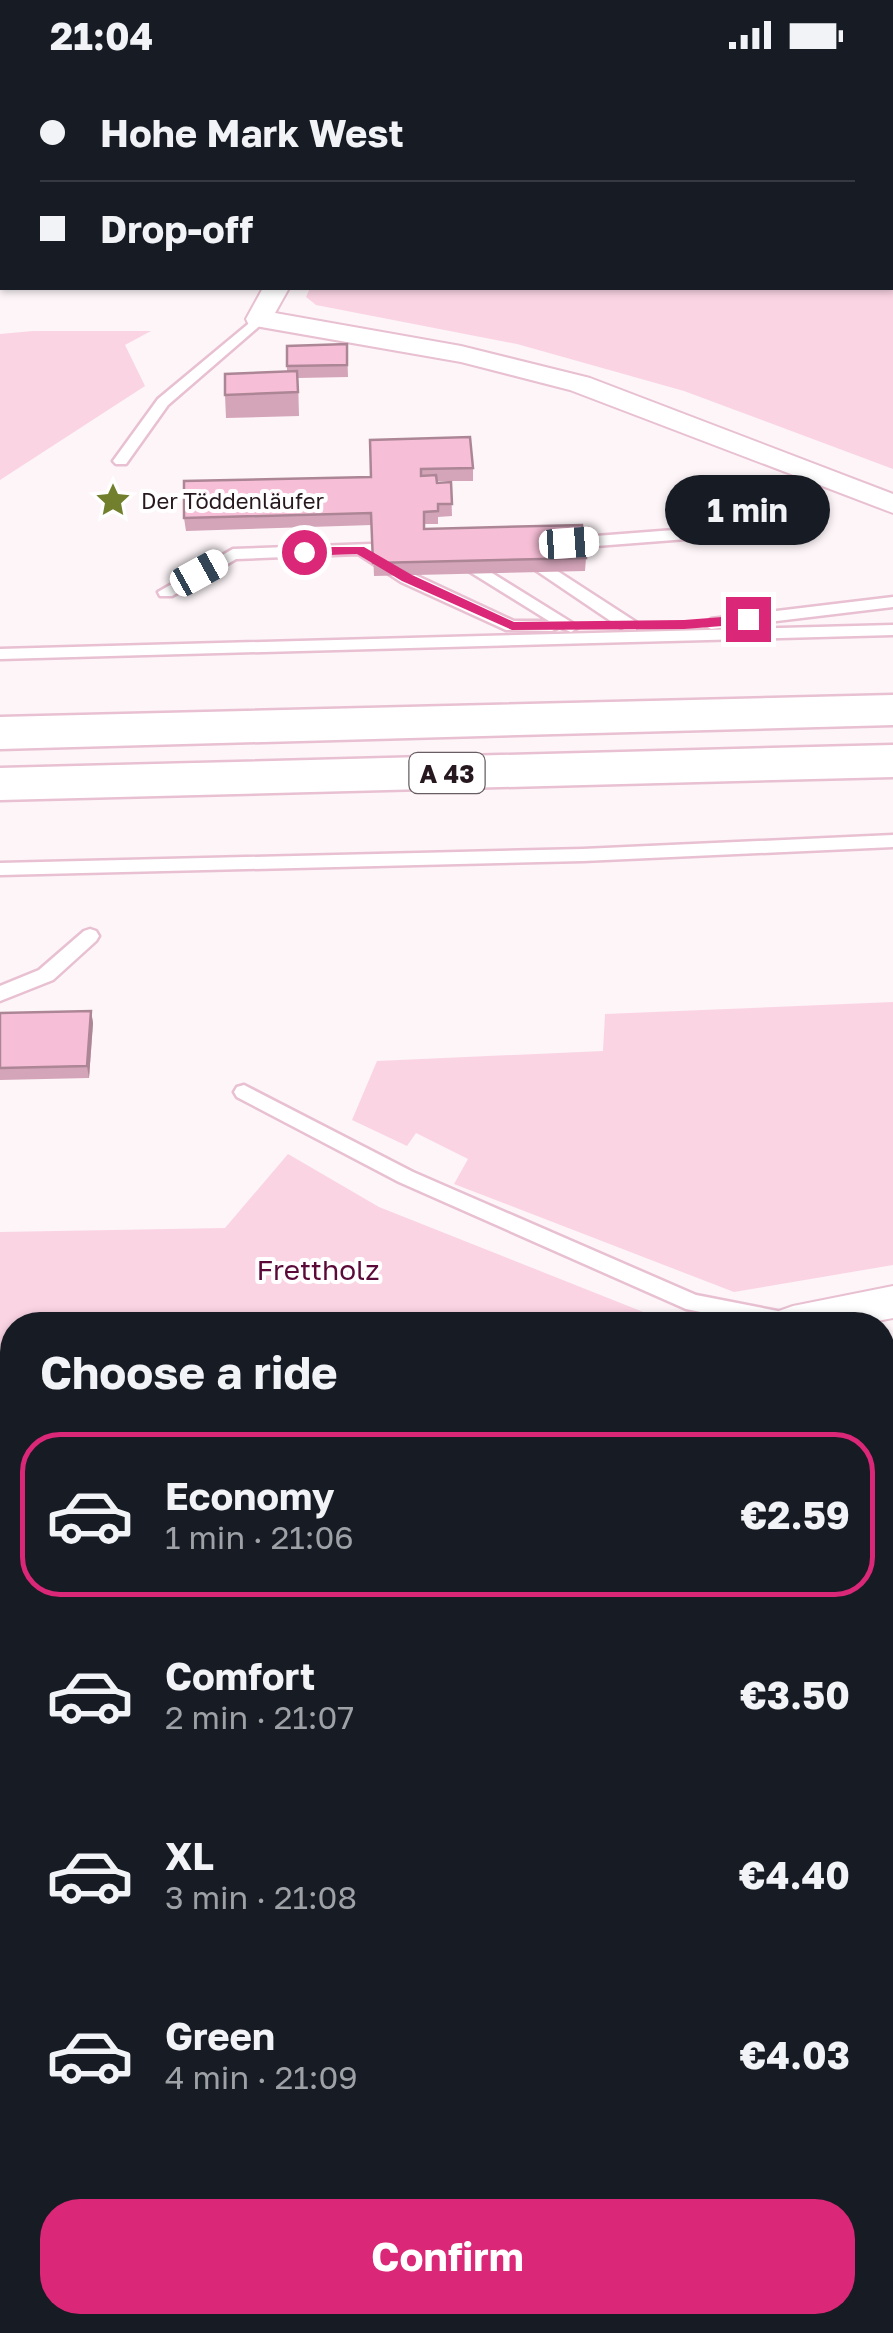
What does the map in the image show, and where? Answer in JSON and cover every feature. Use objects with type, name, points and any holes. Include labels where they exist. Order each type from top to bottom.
[{"type":"highway","name":"A 43","points":[[0,733],[893,710]]},
{"type":"highway","name":"A 43","points":[[0,784],[893,761]]},
{"type":"street","points":[[275,290],[259,319],[442,350],[577,384],[679,419],[893,504]]},
{"type":"street","points":[[842,1312],[893,1302]]},
{"type":"lane","points":[[120,461],[163,402],[259,319]]},
{"type":"lane","points":[[630,626],[550,576],[516,547],[746,526]]},
{"type":"lane","points":[[479,548],[442,549],[571,626]]},
{"type":"lane","points":[[166,592],[233,554],[392,549]]},
{"type":"lane","points":[[360,550],[407,578],[512,626],[711,624],[893,602]]},
{"type":"lane","points":[[0,654],[893,630]]},
{"type":"lane","points":[[0,869],[893,842]]},
{"type":"lane","points":[[0,994],[46,975],[90,936]]},
{"type":"lane","points":[[244,1092],[406,1178],[694,1304],[726,1312]]},
{"type":"green space","points":[[309,290],[893,290],[893,469],[684,391],[517,344],[316,305],[306,297]]},
{"type":"green space","points":[[151,331],[125,345],[145,386],[0,480],[0,334]]},
{"type":"green space","points":[[893,1002],[893,1265],[734,1292],[454,1184],[468,1159],[416,1133],[407,1146],[352,1120],[377,1061],[603,1051],[605,1014]]},
{"type":"green space","name":"Frettholz","points":[[288,1154],[379,1207],[643,1312],[0,1312],[0,1232],[225,1228]]},
{"type":"building","points":[[347,344],[347,365],[287,366],[287,346]]},
{"type":"building","points":[[297,371],[298,392],[225,395],[225,374]]},
{"type":"building","points":[[470,437],[473,468],[421,469],[421,476],[436,475],[437,483],[451,482],[452,504],[438,504],[438,511],[424,512],[424,529],[582,525],[586,558],[373,563],[371,513],[184,518],[184,481],[371,477],[370,440]]},
{"type":"building","points":[[91,1011],[87,1066],[0,1068],[0,1013]]},
{"type":"place","name":"Der Töddenläufer","points":[[113,500]]},
{"type":"route","points":[[304,552],[360,550],[407,578],[512,626],[711,624],[748,619]]}]
